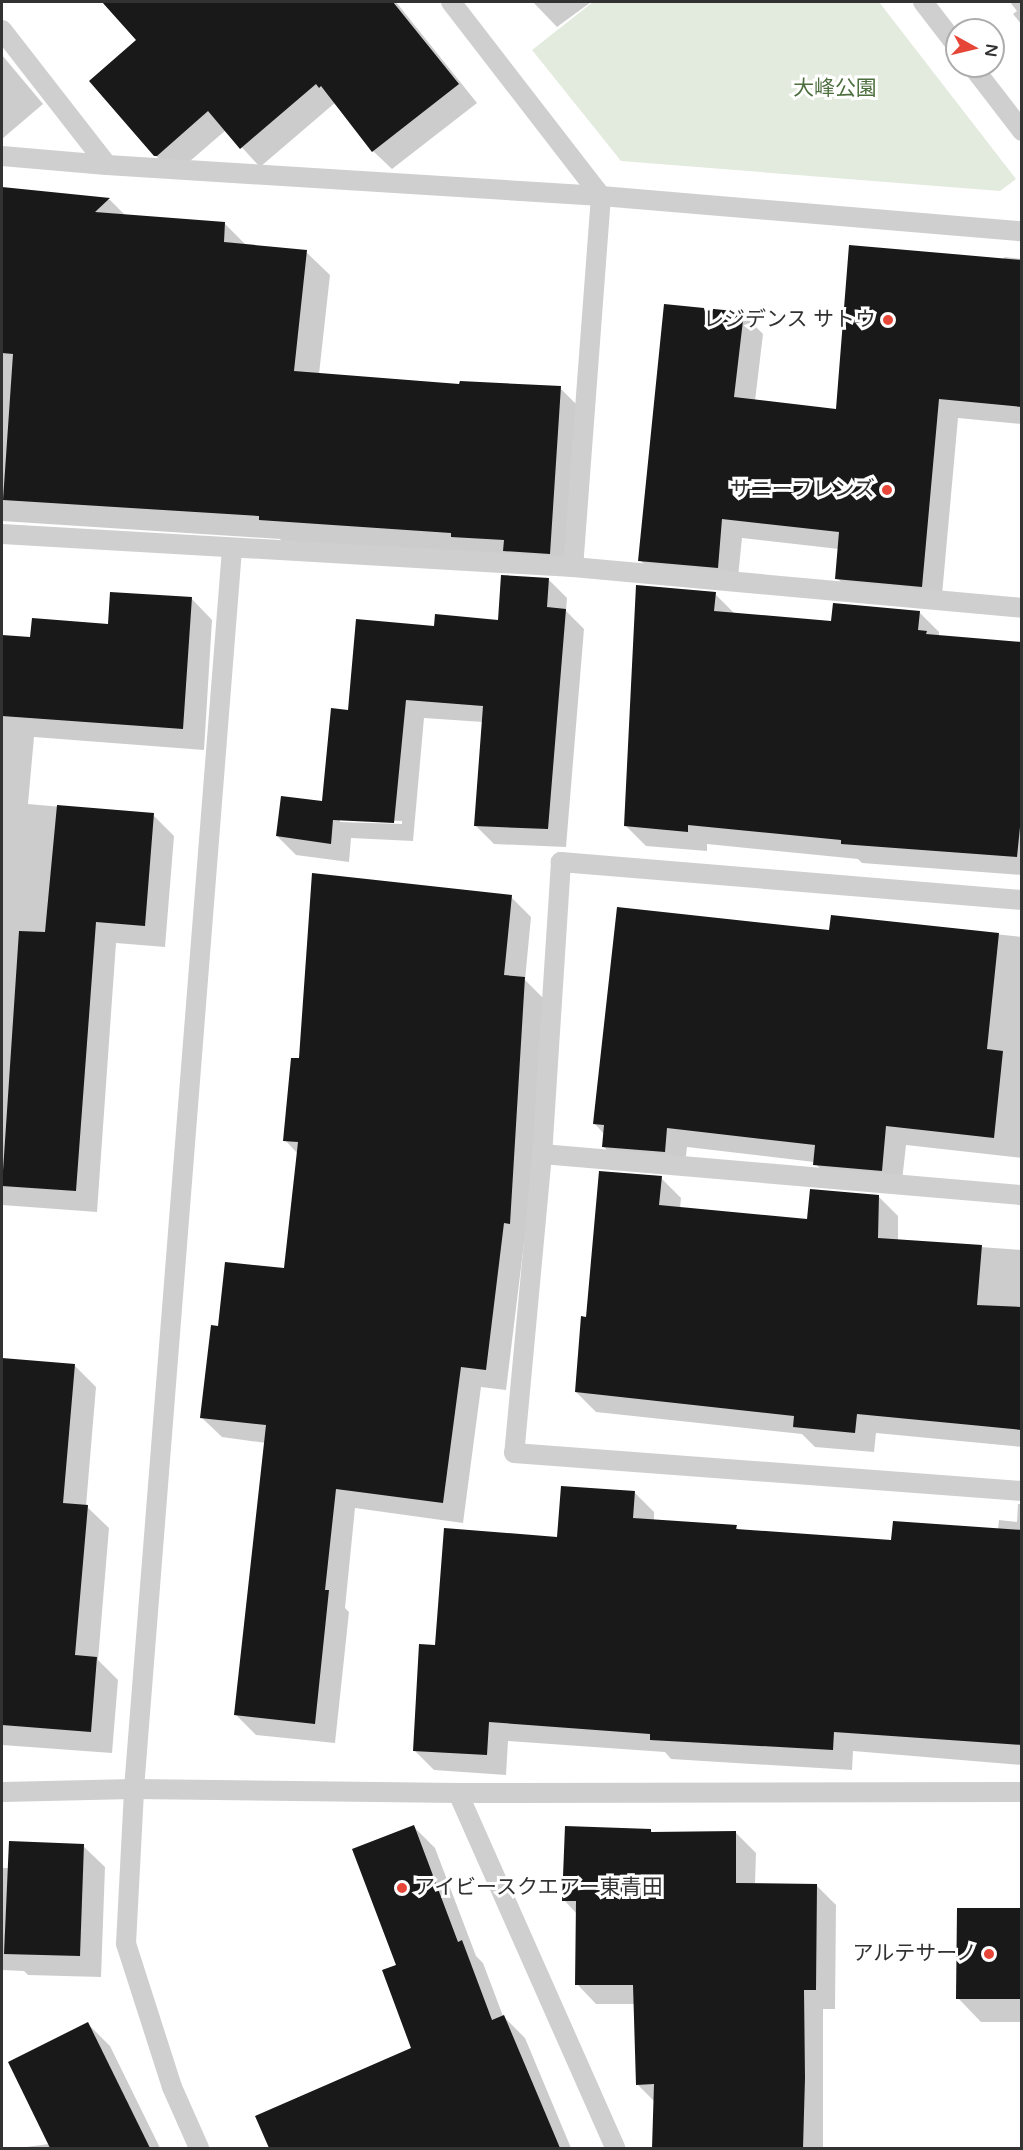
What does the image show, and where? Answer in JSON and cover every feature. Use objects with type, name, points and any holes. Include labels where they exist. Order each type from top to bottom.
[{"type":"lane","points":[[451,2],[601,196],[573,567]]},
{"type":"lane","points":[[923,2],[945,30]]},
{"type":"lane","points":[[2,30],[107,165]]},
{"type":"lane","points":[[981,78],[1022,131]]},
{"type":"lane","points":[[2,156],[107,165],[601,196],[1022,231]]},
{"type":"lane","points":[[2,534],[573,567],[1022,608]]},
{"type":"lane","points":[[199,2148],[172,2087],[126,1944],[134,1789],[232,548]]},
{"type":"lane","points":[[1022,900],[561,862],[542,1154],[514,1453],[1022,1491]]},
{"type":"lane","points":[[542,1154],[1022,1195]]},
{"type":"lane","points":[[2,1792],[134,1789],[458,1793],[1022,1792]]},
{"type":"lane","points":[[458,1793],[615,2148]]},
{"type":"green space","name":"大峰公園","points":[[593,2],[879,2],[1016,179],[1000,191],[621,161],[532,50]]},
{"type":"building","points":[[102,2],[393,2],[459,84],[372,152],[321,86],[319,88],[316,84],[240,149],[208,111],[157,156],[154,156],[89,81],[136,40]]},
{"type":"building","points":[[2,187],[110,198],[95,212],[225,222],[224,242],[307,250],[294,371],[459,384],[460,381],[561,386],[550,554],[503,551],[504,540],[451,537],[451,533],[259,520],[259,516],[3,500],[13,354],[2,353]]},
{"type":"building","points":[[849,245],[1022,260],[1022,407],[939,399],[922,587],[835,579],[839,532],[722,519],[718,568],[638,561],[664,304],[744,312],[734,397],[836,409]]},
{"type":"building","points":[[501,575],[549,578],[547,607],[566,609],[548,829],[474,826],[483,706],[406,700],[394,823],[333,820],[331,844],[276,836],[281,796],[322,801],[331,708],[348,710],[356,619],[434,626],[435,614],[498,620]]},
{"type":"building","points":[[636,585],[716,592],[714,611],[831,621],[833,603],[920,611],[918,630],[927,631],[926,634],[1022,642],[1022,807],[1017,857],[841,844],[841,840],[688,825],[688,832],[624,826]]},
{"type":"building","points":[[110,592],[192,597],[183,729],[2,716],[2,635],[30,637],[32,618],[108,624]]},
{"type":"building","points":[[57,805],[154,813],[145,926],[96,922],[76,1191],[2,1186],[19,931],[45,932]]},
{"type":"building","points":[[312,873],[512,895],[504,975],[525,977],[510,1224],[504,1223],[486,1370],[461,1367],[443,1503],[336,1489],[325,1590],[329,1590],[315,1724],[234,1715],[266,1425],[200,1418],[211,1325],[218,1326],[225,1262],[284,1268],[298,1142],[283,1141],[291,1058],[299,1058]]},
{"type":"building","points":[[617,907],[829,930],[831,915],[999,933],[987,1049],[1003,1051],[994,1138],[886,1126],[882,1171],[813,1165],[815,1145],[667,1128],[665,1152],[602,1147],[604,1125],[593,1124]]},
{"type":"building","points":[[599,1171],[662,1176],[659,1205],[807,1219],[810,1189],[879,1195],[878,1238],[982,1245],[977,1305],[1022,1307],[1022,1430],[857,1414],[855,1433],[793,1427],[794,1416],[575,1392],[581,1316],[586,1317]]},
{"type":"building","points":[[2,1358],[75,1364],[63,1503],[88,1505],[75,1655],[97,1657],[91,1732],[2,1725]]},
{"type":"building","points":[[561,1486],[635,1491],[633,1518],[737,1525],[736,1529],[891,1540],[893,1521],[1022,1530],[1022,1745],[834,1732],[833,1750],[650,1740],[650,1734],[489,1722],[487,1755],[413,1751],[419,1644],[435,1645],[444,1528],[557,1537]]},
{"type":"building","points":[[414,1825],[458,1942],[462,1940],[492,2020],[504,2015],[560,2148],[269,2148],[255,2116],[411,2048],[382,1970],[396,1965],[352,1849]]},
{"type":"building","points":[[565,1826],[651,1829],[651,1832],[736,1831],[736,1883],[817,1884],[816,1990],[804,1990],[803,2148],[652,2148],[654,2084],[636,2085],[633,1985],[575,1985],[576,1901],[562,1901]]},
{"type":"building","points":[[9,1841],[84,1844],[80,1956],[4,1954]]},
{"type":"building","name":"アルテサーノ","points":[[957,1908],[1022,1908],[1022,1999],[956,1999]]},
{"type":"building","points":[[88,2022],[150,2148],[50,2148],[8,2062]]},
{"type":"place","name":"レジデンス サトウ","points":[[888,320]]},
{"type":"place","name":"サニーフレンズ","points":[[887,490]]},
{"type":"place","name":"アイビースクエアー東青田","points":[[402,1888]]},
{"type":"place","name":"アルテサーノ","points":[[989,1954]]}]
